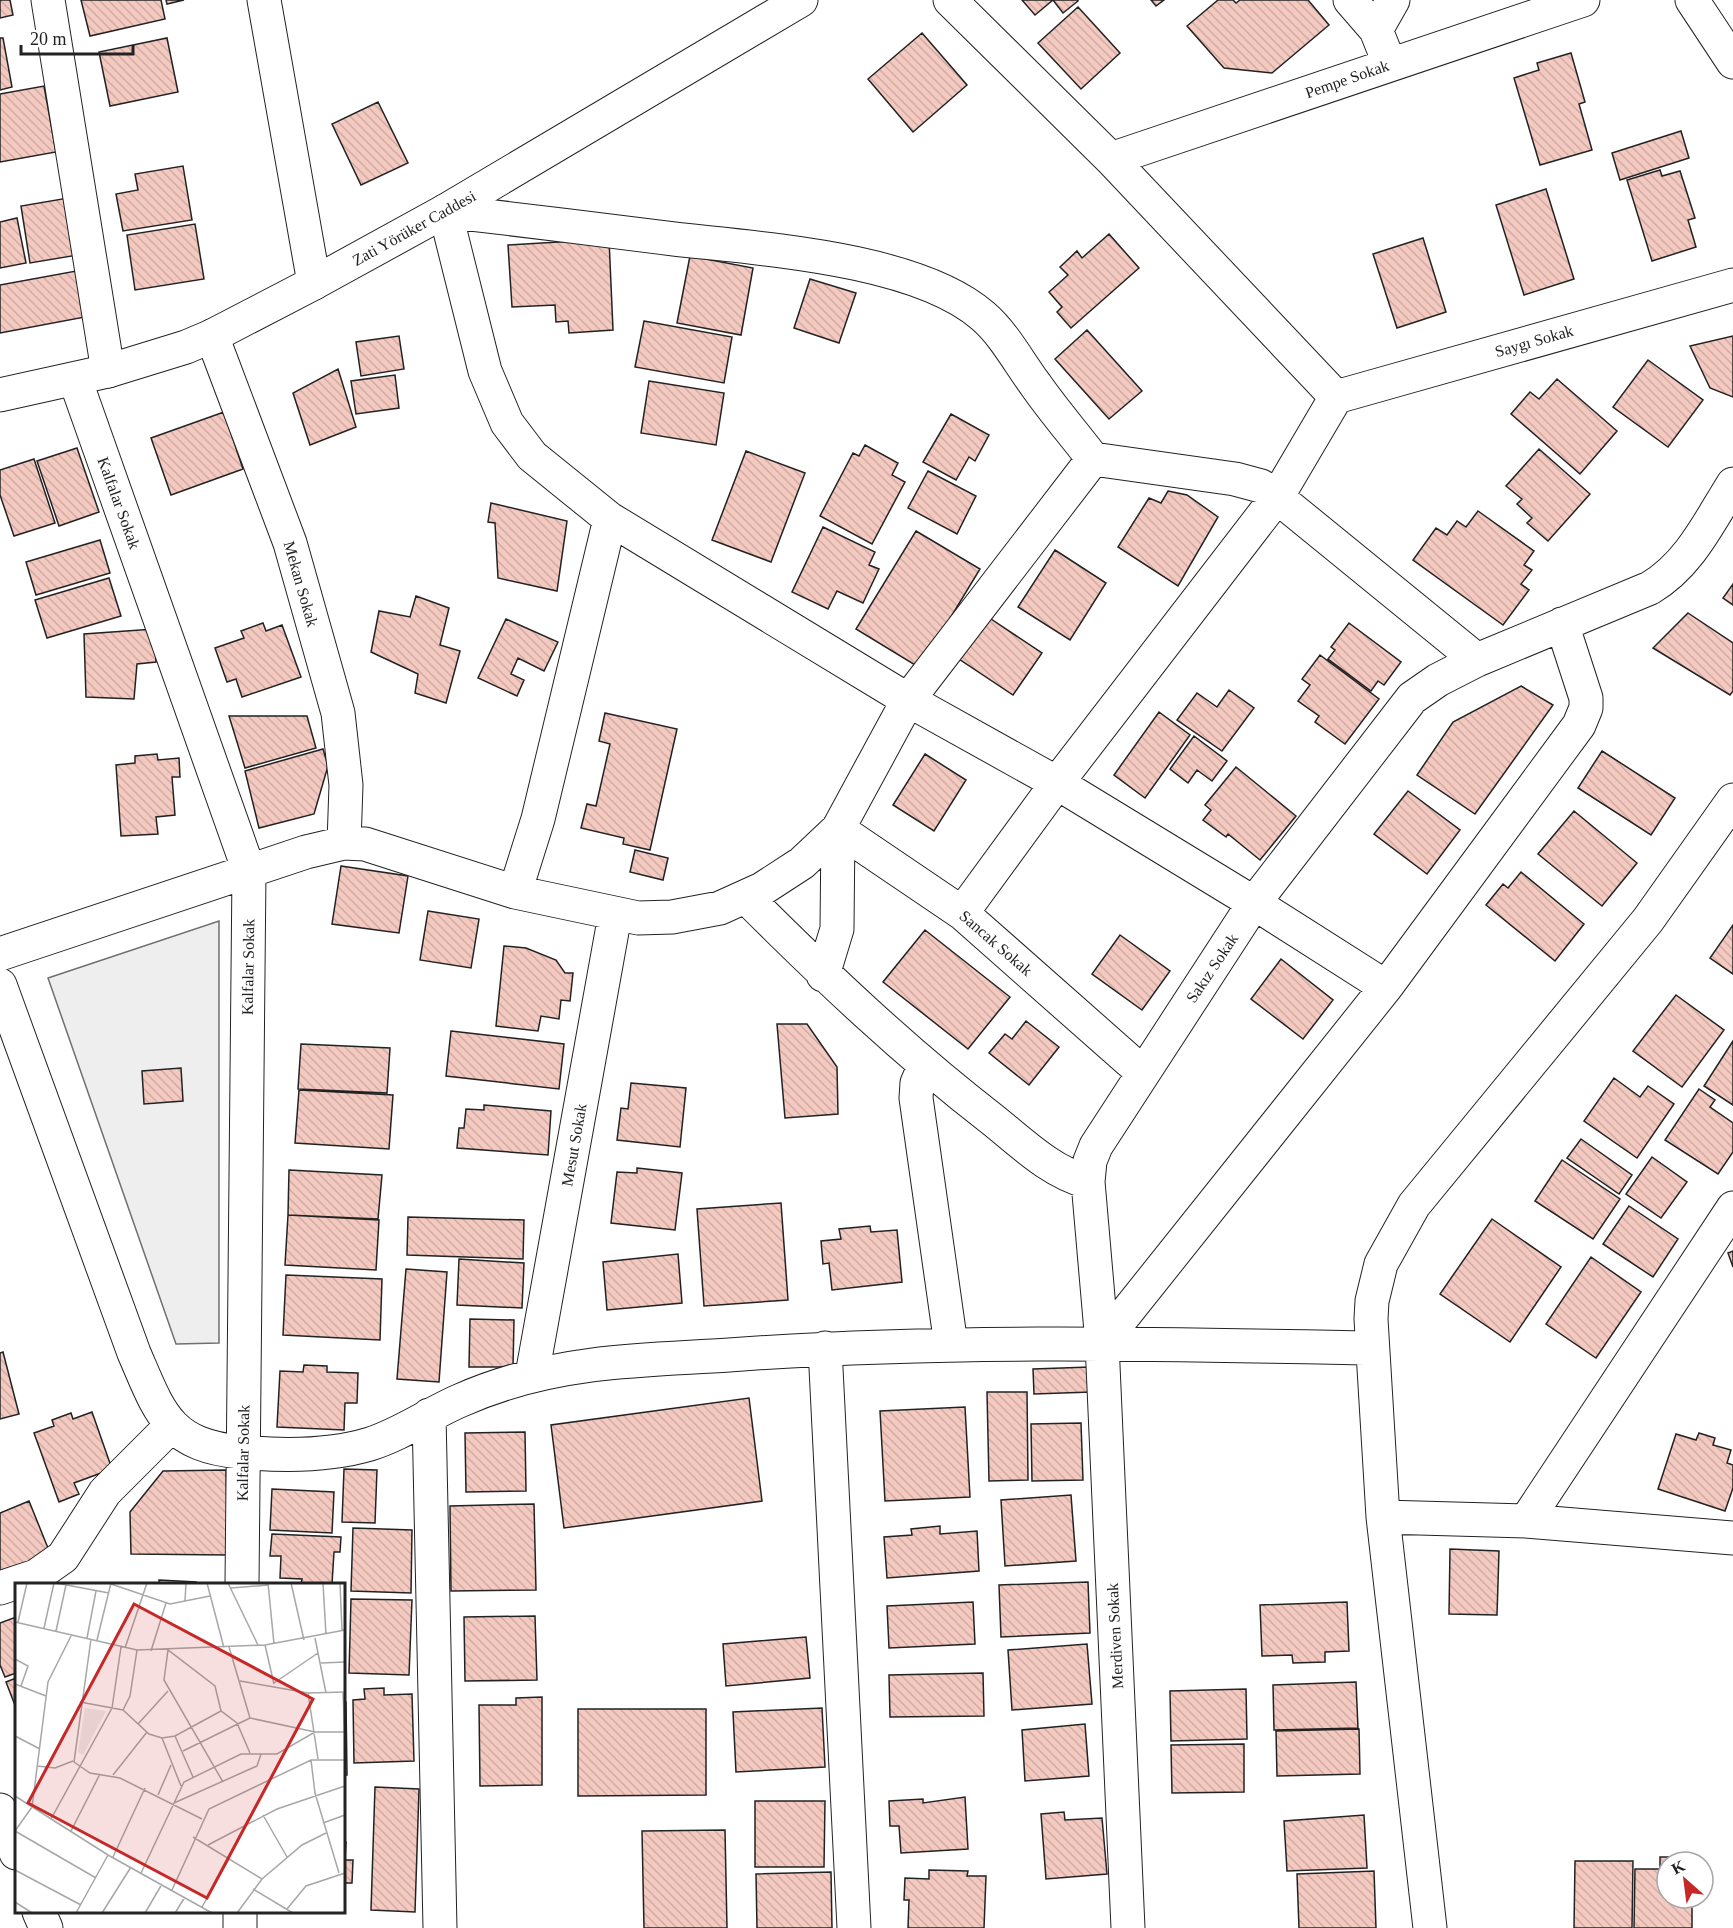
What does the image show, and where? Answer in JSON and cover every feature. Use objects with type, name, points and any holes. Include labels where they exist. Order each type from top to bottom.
[{"type":"street","points":[[48,0],[108,371]]},
{"type":"street","points":[[264,0],[314,283]]},
{"type":"street","name":"Zati Yörüker Caddesi","points":[[0,395],[108,371],[186,347],[212,336],[445,211],[801,0]]},
{"type":"street","points":[[950,0],[1111,159],[1336,397],[1277,497],[1057,783],[962,913]]},
{"type":"street","points":[[1350,0],[1376,30],[1390,65]]},
{"type":"street","points":[[1376,30],[1393,0]]},
{"type":"street","name":"Pempe Sokak","points":[[1111,159],[1583,0]]},
{"type":"street","points":[[1692,0],[1733,62]]},
{"type":"street","points":[[1386,987],[1254,903],[1057,783],[908,700],[610,519],[532,456],[507,423],[485,371],[445,211],[806,254],[872,268],[940,290],[966,303],[995,328],[1093,459],[1235,479],[1261,486],[1477,660]]},
{"type":"street","name":"Saygı Sokak","points":[[1336,397],[1733,285]]},
{"type":"street","name":"Mekan Sokak","points":[[212,336],[290,543],[338,713],[346,785],[344,843]]},
{"type":"street","name":"Kalfalar Sokak","points":[[75,379],[249,871],[242,1583]]},
{"type":"street","points":[[0,954],[306,852],[344,843],[365,844],[515,892],[615,915],[655,919],[672,917],[720,908],[746,897],[802,863],[838,829],[908,700],[1093,459]]},
{"type":"street","name":"Sakız Sokak","points":[[1102,1343],[1088,1182],[1090,1161],[1096,1146],[1142,1072],[1254,903],[1401,710],[1431,684],[1477,660],[1650,588],[1669,577],[1685,561],[1733,484]]},
{"type":"street","points":[[515,892],[538,819],[610,519]]},
{"type":"street","points":[[1102,1343],[1386,987],[1579,726],[1586,708],[1586,699],[1562,624]]},
{"type":"street","points":[[1430,1928],[1383,1517],[1372,1348],[1372,1301],[1376,1282],[1390,1244],[1414,1205],[1648,920],[1733,800]]},
{"type":"street","points":[[823,975],[837,929],[838,829]]},
{"type":"street","name":"Sancak Sokak","points":[[838,829],[962,913],[1142,1072]]},
{"type":"street","points":[[746,897],[823,975],[924,1067],[1058,1171],[1088,1182]]},
{"type":"street","name":"Mesut Sokak","points":[[532,1375],[615,915]]},
{"type":"street","points":[[0,985],[112,1298],[152,1395],[171,1426],[196,1444],[243,1452],[347,1450],[401,1431],[429,1415],[486,1390],[532,1375],[596,1365],[825,1348],[951,1345],[1102,1343],[1372,1348]]},
{"type":"street","points":[[924,1067],[917,1083],[916,1098],[951,1345]]},
{"type":"street","points":[[1526,1521],[1733,1208]]},
{"type":"street","name":"Merdiven Sokak","points":[[1102,1343],[1128,1928]]},
{"type":"street","points":[[825,1348],[854,1928]]},
{"type":"street","points":[[429,1415],[440,1928]]},
{"type":"street","points":[[0,1588],[36,1576],[63,1557],[105,1492],[171,1426]]},
{"type":"street","points":[[1383,1517],[1526,1521],[1733,1538]]},
{"type":"street","points":[[0,1810],[15,1849]]},
{"type":"street","points":[[40,1913],[46,1928]]},
{"type":"shaded area","points":[[219,921],[219,1343],[176,1344],[48,978]]},
{"type":"building","points":[[0,0],[10,0],[13,15],[0,18]]},
{"type":"building","points":[[81,0],[161,0],[165,19],[90,36]]},
{"type":"building","points":[[166,0],[184,0],[167,4]]},
{"type":"building","points":[[1022,0],[1053,0],[1035,15]]},
{"type":"building","points":[[1053,0],[1078,0],[1078,1],[1063,13]]},
{"type":"building","points":[[1151,0],[1164,0],[1156,6]]},
{"type":"building","points":[[1218,0],[1233,0],[1236,3],[1240,0],[1308,0],[1329,25],[1272,73],[1224,68],[1187,26]]},
{"type":"building","points":[[1078,7],[1120,53],[1081,89],[1038,43]]},
{"type":"building","points":[[922,33],[967,85],[913,132],[868,79]]},
{"type":"building","points":[[0,38],[3,38],[12,87],[0,90]]},
{"type":"building","points":[[167,38],[178,92],[110,106],[99,52]]},
{"type":"building","points":[[1571,53],[1585,102],[1579,104],[1592,150],[1540,165],[1514,78],[1539,70],[1537,63]]},
{"type":"building","points":[[44,86],[56,152],[0,162],[0,94]]},
{"type":"building","points":[[378,102],[408,163],[361,185],[332,124]]},
{"type":"building","points":[[1681,131],[1689,158],[1620,180],[1612,153]]},
{"type":"building","points":[[183,166],[192,220],[123,231],[116,194],[138,190],[135,174]]},
{"type":"building","points":[[1660,170],[1662,176],[1680,171],[1695,218],[1688,220],[1696,247],[1652,261],[1627,180]]},
{"type":"building","points":[[1546,189],[1574,279],[1524,295],[1496,205]]},
{"type":"building","points":[[68,198],[78,255],[30,263],[21,206]]},
{"type":"building","points":[[17,218],[26,263],[0,268],[0,222]]},
{"type":"building","points":[[195,224],[204,279],[135,290],[127,235]]},
{"type":"building","points":[[1109,234],[1139,268],[1071,328],[1057,312],[1062,307],[1049,292],[1068,275],[1060,267],[1077,251],[1082,258]]},
{"type":"building","points":[[1423,238],[1446,312],[1397,328],[1373,254]]},
{"type":"building","points":[[609,239],[613,330],[569,333],[568,321],[556,322],[555,305],[512,307],[508,245]]},
{"type":"building","points":[[690,256],[753,268],[741,335],[677,323]]},
{"type":"building","points":[[76,271],[85,317],[0,333],[0,285]]},
{"type":"building","points":[[810,279],[856,293],[839,343],[794,328]]},
{"type":"building","points":[[644,321],[732,337],[724,383],[635,367]]},
{"type":"building","points":[[1087,330],[1142,391],[1109,419],[1055,359]]},
{"type":"building","points":[[399,336],[404,369],[361,376],[356,342]]},
{"type":"building","points":[[1733,336],[1733,397],[1710,388],[1690,346]]},
{"type":"building","points":[[1648,360],[1703,400],[1668,447],[1613,407]]},
{"type":"building","points":[[338,369],[356,427],[310,445],[293,393]]},
{"type":"building","points":[[395,375],[399,408],[356,414],[351,381]]},
{"type":"building","points":[[1557,379],[1617,431],[1580,474],[1511,414],[1530,392],[1539,399]]},
{"type":"building","points":[[649,381],[724,393],[716,445],[641,433]]},
{"type":"building","points":[[224,412],[243,469],[171,495],[151,438]]},
{"type":"building","points":[[951,414],[989,435],[975,461],[969,457],[956,480],[923,462]]},
{"type":"building","points":[[865,445],[898,463],[892,475],[905,482],[872,544],[820,516],[853,453],[859,456]]},
{"type":"building","points":[[77,448],[99,512],[59,526],[37,461]]},
{"type":"building","points":[[1539,449],[1590,494],[1548,541],[1527,523],[1532,518],[1517,504],[1522,499],[1506,486]]},
{"type":"building","points":[[746,451],[805,473],[771,562],[712,540]]},
{"type":"building","points":[[34,459],[55,523],[14,536],[0,495],[0,470]]},
{"type":"building","points":[[928,471],[976,496],[957,534],[908,508]]},
{"type":"building","points":[[1168,491],[1187,495],[1218,517],[1178,586],[1118,547],[1149,498],[1161,503]]},
{"type":"building","points":[[491,503],[567,521],[557,591],[498,578],[495,523],[488,522]]},
{"type":"building","points":[[1478,511],[1534,551],[1524,565],[1532,570],[1521,584],[1529,590],[1503,625],[1413,560],[1436,528],[1447,535],[1457,521],[1466,527]]},
{"type":"building","points":[[823,527],[875,552],[869,565],[879,569],[863,603],[837,591],[828,609],[792,592]]},
{"type":"building","points":[[916,531],[980,569],[920,668],[856,629]]},
{"type":"building","points":[[100,540],[110,573],[36,595],[26,562]]},
{"type":"building","points":[[1055,550],[1106,583],[1070,640],[1018,607]]},
{"type":"building","points":[[109,578],[121,616],[47,638],[35,600]]},
{"type":"building","points":[[1733,584],[1733,605],[1723,598]]},
{"type":"building","points":[[416,596],[449,608],[440,645],[460,651],[446,703],[415,693],[418,674],[371,652],[379,611],[410,617]]},
{"type":"building","points":[[1688,613],[1733,643],[1733,691],[1730,695],[1653,648]]},
{"type":"building","points":[[985,615],[1042,653],[1013,695],[956,657]]},
{"type":"building","points":[[506,619],[558,642],[544,671],[518,658],[511,674],[524,680],[517,696],[478,678]]},
{"type":"building","points":[[263,623],[266,631],[282,625],[301,677],[242,697],[236,679],[227,682],[215,648],[244,638],[241,631]]},
{"type":"building","points":[[1349,623],[1401,662],[1384,685],[1378,681],[1371,691],[1328,659],[1335,650],[1331,647]]},
{"type":"building","points":[[154,629],[156,662],[137,664],[134,699],[86,697],[84,634]]},
{"type":"building","points":[[1320,655],[1379,699],[1345,744],[1315,722],[1319,716],[1298,701],[1310,685],[1302,679]]},
{"type":"building","points":[[1521,686],[1553,705],[1475,814],[1417,775],[1453,722]]},
{"type":"building","points":[[1229,690],[1254,708],[1222,751],[1177,720],[1197,693],[1217,707]]},
{"type":"building","points":[[1159,712],[1190,735],[1145,798],[1114,775]]},
{"type":"building","points":[[605,713],[677,729],[650,850],[623,844],[624,838],[581,828],[587,804],[596,806],[610,744],[599,741]]},
{"type":"building","points":[[229,716],[307,716],[316,748],[245,768]]},
{"type":"building","points":[[1194,736],[1227,761],[1212,781],[1197,770],[1188,783],[1170,769]]},
{"type":"building","points":[[323,749],[328,766],[314,814],[259,828],[245,771]]},
{"type":"building","points":[[1602,751],[1675,798],[1651,835],[1578,788]]},
{"type":"building","points":[[157,754],[158,760],[179,758],[180,777],[172,777],[175,815],[156,817],[158,834],[121,836],[116,765],[135,763],[135,756]]},
{"type":"building","points":[[925,754],[966,780],[934,831],[893,805]]},
{"type":"building","points":[[1236,767],[1296,816],[1260,860],[1228,834],[1226,837],[1203,820],[1211,810],[1205,805]]},
{"type":"building","points":[[1408,791],[1460,830],[1427,874],[1374,834]]},
{"type":"building","points":[[1574,811],[1637,863],[1602,906],[1538,854]]},
{"type":"building","points":[[635,850],[668,858],[663,880],[630,872]]},
{"type":"building","points":[[341,866],[408,876],[399,933],[332,924]]},
{"type":"building","points":[[1521,872],[1584,924],[1555,961],[1486,905],[1503,884],[1508,888]]},
{"type":"building","points":[[428,911],[479,919],[471,968],[420,960]]},
{"type":"building","points":[[1733,925],[1733,974],[1710,958]]},
{"type":"building","points":[[925,930],[1010,997],[968,1049],[883,982]]},
{"type":"building","points":[[1120,935],[1170,971],[1142,1010],[1092,974]]},
{"type":"building","points":[[504,946],[526,948],[556,960],[565,973],[573,973],[570,1001],[561,1000],[559,1019],[541,1016],[538,1031],[496,1026]]},
{"type":"building","points":[[1281,959],[1333,1000],[1303,1039],[1251,999]]},
{"type":"building","points":[[1676,995],[1724,1030],[1682,1087],[1633,1051]]},
{"type":"building","points":[[1026,1021],[1059,1047],[1029,1085],[989,1053],[1005,1034],[1012,1039]]},
{"type":"building","points":[[777,1024],[807,1024],[837,1067],[838,1114],[785,1118]]},
{"type":"building","points":[[451,1031],[564,1044],[559,1089],[446,1076]]},
{"type":"building","points":[[1733,1041],[1733,1105],[1704,1086]]},
{"type":"building","points":[[301,1044],[390,1048],[387,1093],[298,1089]]},
{"type":"building","points":[[181,1068],[183,1101],[144,1104],[142,1071]]},
{"type":"building","points":[[1614,1078],[1640,1097],[1648,1086],[1674,1104],[1637,1158],[1584,1121]]},
{"type":"building","points":[[631,1083],[686,1088],[680,1147],[617,1140],[621,1108],[628,1109]]},
{"type":"building","points":[[1699,1089],[1715,1100],[1710,1107],[1733,1123],[1733,1152],[1718,1174],[1665,1140]]},
{"type":"building","points":[[299,1090],[393,1095],[389,1149],[295,1143]]},
{"type":"building","points":[[484,1105],[551,1111],[548,1155],[457,1148],[459,1128],[464,1128],[466,1109],[484,1110]]},
{"type":"building","points":[[1581,1139],[1632,1175],[1619,1194],[1567,1158]]},
{"type":"building","points":[[1652,1157],[1687,1182],[1661,1218],[1626,1194]]},
{"type":"building","points":[[1562,1160],[1620,1199],[1593,1239],[1535,1201]]},
{"type":"building","points":[[637,1168],[682,1173],[675,1230],[611,1223],[617,1172],[637,1173]]},
{"type":"building","points":[[289,1170],[382,1175],[378,1219],[288,1215]]},
{"type":"building","points":[[781,1203],[788,1300],[704,1306],[697,1209]]},
{"type":"building","points":[[1629,1206],[1678,1239],[1653,1277],[1603,1244]]},
{"type":"building","points":[[288,1215],[379,1220],[376,1270],[285,1265]]},
{"type":"building","points":[[408,1217],[524,1220],[523,1259],[407,1255]]},
{"type":"building","points":[[1492,1219],[1561,1267],[1510,1342],[1440,1294]]},
{"type":"building","points":[[870,1226],[871,1232],[897,1230],[902,1282],[832,1290],[829,1263],[823,1264],[821,1241],[841,1239],[839,1229]]},
{"type":"building","points":[[1733,1251],[1733,1267],[1728,1253]]},
{"type":"building","points":[[678,1254],[682,1303],[607,1310],[603,1262]]},
{"type":"building","points":[[1591,1257],[1641,1292],[1596,1358],[1546,1324]]},
{"type":"building","points":[[459,1259],[524,1263],[522,1308],[457,1305]]},
{"type":"building","points":[[406,1269],[447,1272],[439,1382],[397,1379]]},
{"type":"building","points":[[286,1275],[382,1279],[380,1340],[283,1335]]},
{"type":"building","points":[[470,1319],[514,1320],[513,1367],[469,1367]]},
{"type":"building","points":[[3,1352],[19,1414],[0,1419],[0,1353]]},
{"type":"building","points":[[304,1365],[327,1366],[327,1372],[358,1373],[357,1403],[345,1403],[344,1430],[277,1427],[280,1371],[303,1372]]},
{"type":"building","points":[[1090,1367],[1091,1392],[1034,1394],[1033,1369]]},
{"type":"building","points":[[987,1392],[1027,1392],[1028,1480],[989,1481]]},
{"type":"building","points":[[749,1398],[762,1501],[564,1528],[551,1425]]},
{"type":"building","points":[[965,1407],[970,1497],[885,1501],[880,1411]]},
{"type":"building","points":[[92,1412],[112,1469],[74,1483],[79,1494],[59,1502],[34,1433],[54,1426],[52,1420],[71,1413],[73,1419]]},
{"type":"building","points":[[1081,1423],[1083,1480],[1032,1481],[1031,1424]]},
{"type":"building","points":[[525,1432],[526,1491],[466,1492],[465,1433]]},
{"type":"building","points":[[1699,1433],[1715,1438],[1713,1445],[1731,1450],[1727,1463],[1733,1465],[1733,1488],[1725,1511],[1658,1489],[1676,1434],[1696,1440]]},
{"type":"building","points":[[344,1469],[377,1470],[375,1523],[342,1522]]},
{"type":"building","points":[[226,1470],[228,1555],[131,1554],[130,1512],[163,1471]]},
{"type":"building","points":[[272,1489],[334,1492],[332,1533],[270,1530]]},
{"type":"building","points":[[1071,1495],[1076,1561],[1005,1566],[1001,1500]]},
{"type":"building","points":[[29,1501],[50,1553],[0,1574],[0,1513]]},
{"type":"building","points":[[534,1504],[536,1590],[451,1591],[450,1506]]},
{"type":"building","points":[[940,1526],[940,1534],[977,1531],[979,1571],[887,1578],[884,1537],[912,1535],[911,1529]]},
{"type":"building","points":[[353,1528],[412,1530],[411,1593],[351,1591]]},
{"type":"building","points":[[272,1534],[341,1537],[340,1552],[334,1552],[332,1583],[301,1583],[302,1579],[280,1578],[281,1556],[270,1556]]},
{"type":"building","points":[[1450,1549],[1499,1551],[1497,1615],[1449,1614]]},
{"type":"building","points":[[159,1580],[196,1582],[196,1583],[159,1583]]},
{"type":"building","points":[[1088,1582],[1090,1633],[1001,1637],[999,1585]]},
{"type":"building","points":[[351,1599],[412,1600],[409,1675],[349,1673]]},
{"type":"building","points":[[973,1602],[975,1644],[889,1648],[887,1606]]},
{"type":"building","points":[[1347,1602],[1349,1651],[1325,1652],[1325,1662],[1293,1663],[1292,1655],[1262,1656],[1260,1605]]},
{"type":"building","points":[[535,1616],[537,1680],[465,1681],[464,1617]]},
{"type":"building","points":[[15,1617],[15,1673],[5,1677],[0,1665],[0,1623]]},
{"type":"building","points":[[806,1637],[810,1678],[726,1686],[723,1644]]},
{"type":"building","points":[[1087,1644],[1092,1704],[1012,1710],[1008,1650]]},
{"type":"building","points":[[983,1673],[984,1716],[890,1717],[889,1675]]},
{"type":"building","points":[[15,1678],[15,1705],[6,1682]]},
{"type":"building","points":[[1356,1682],[1358,1728],[1274,1730],[1273,1685]]},
{"type":"building","points":[[384,1688],[384,1695],[412,1694],[414,1761],[354,1763],[353,1700],[365,1699],[364,1689]]},
{"type":"building","points":[[1246,1689],[1247,1739],[1171,1741],[1170,1691]]},
{"type":"building","points":[[542,1697],[542,1785],[480,1786],[479,1705],[516,1705],[516,1698]]},
{"type":"building","points":[[345,1702],[346,1702],[347,1775],[345,1775]]},
{"type":"building","points":[[822,1708],[825,1767],[736,1772],[733,1712]]},
{"type":"building","points":[[578,1709],[706,1709],[706,1795],[578,1796]]},
{"type":"building","points":[[1085,1724],[1089,1776],[1025,1781],[1022,1730]]},
{"type":"building","points":[[1359,1729],[1360,1774],[1277,1776],[1276,1731]]},
{"type":"building","points":[[1244,1744],[1244,1792],[1172,1793],[1171,1745]]},
{"type":"building","points":[[375,1787],[419,1789],[415,1912],[371,1910]]},
{"type":"building","points":[[965,1797],[968,1849],[901,1853],[899,1826],[890,1826],[889,1801],[923,1799],[923,1803]]},
{"type":"building","points":[[755,1801],[825,1801],[824,1867],[755,1867]]},
{"type":"building","points":[[1064,1812],[1065,1820],[1102,1818],[1107,1874],[1046,1879],[1041,1814]]},
{"type":"building","points":[[1364,1815],[1367,1868],[1287,1871],[1284,1821]]},
{"type":"building","points":[[725,1830],[727,1928],[644,1928],[642,1831]]},
{"type":"building","points":[[345,1860],[353,1860],[352,1883],[345,1883]]},
{"type":"building","points":[[1575,1861],[1633,1861],[1632,1928],[1574,1928]]},
{"type":"building","points":[[1635,1869],[1655,1869],[1655,1910],[1692,1910],[1692,1928],[1634,1928]]},
{"type":"building","points":[[929,1870],[968,1871],[967,1876],[986,1876],[984,1928],[908,1928],[909,1900],[904,1900],[905,1878],[929,1879]]},
{"type":"building","points":[[1374,1871],[1376,1928],[1299,1928],[1297,1874]]},
{"type":"building","points":[[831,1872],[832,1928],[757,1928],[756,1874]]}]
